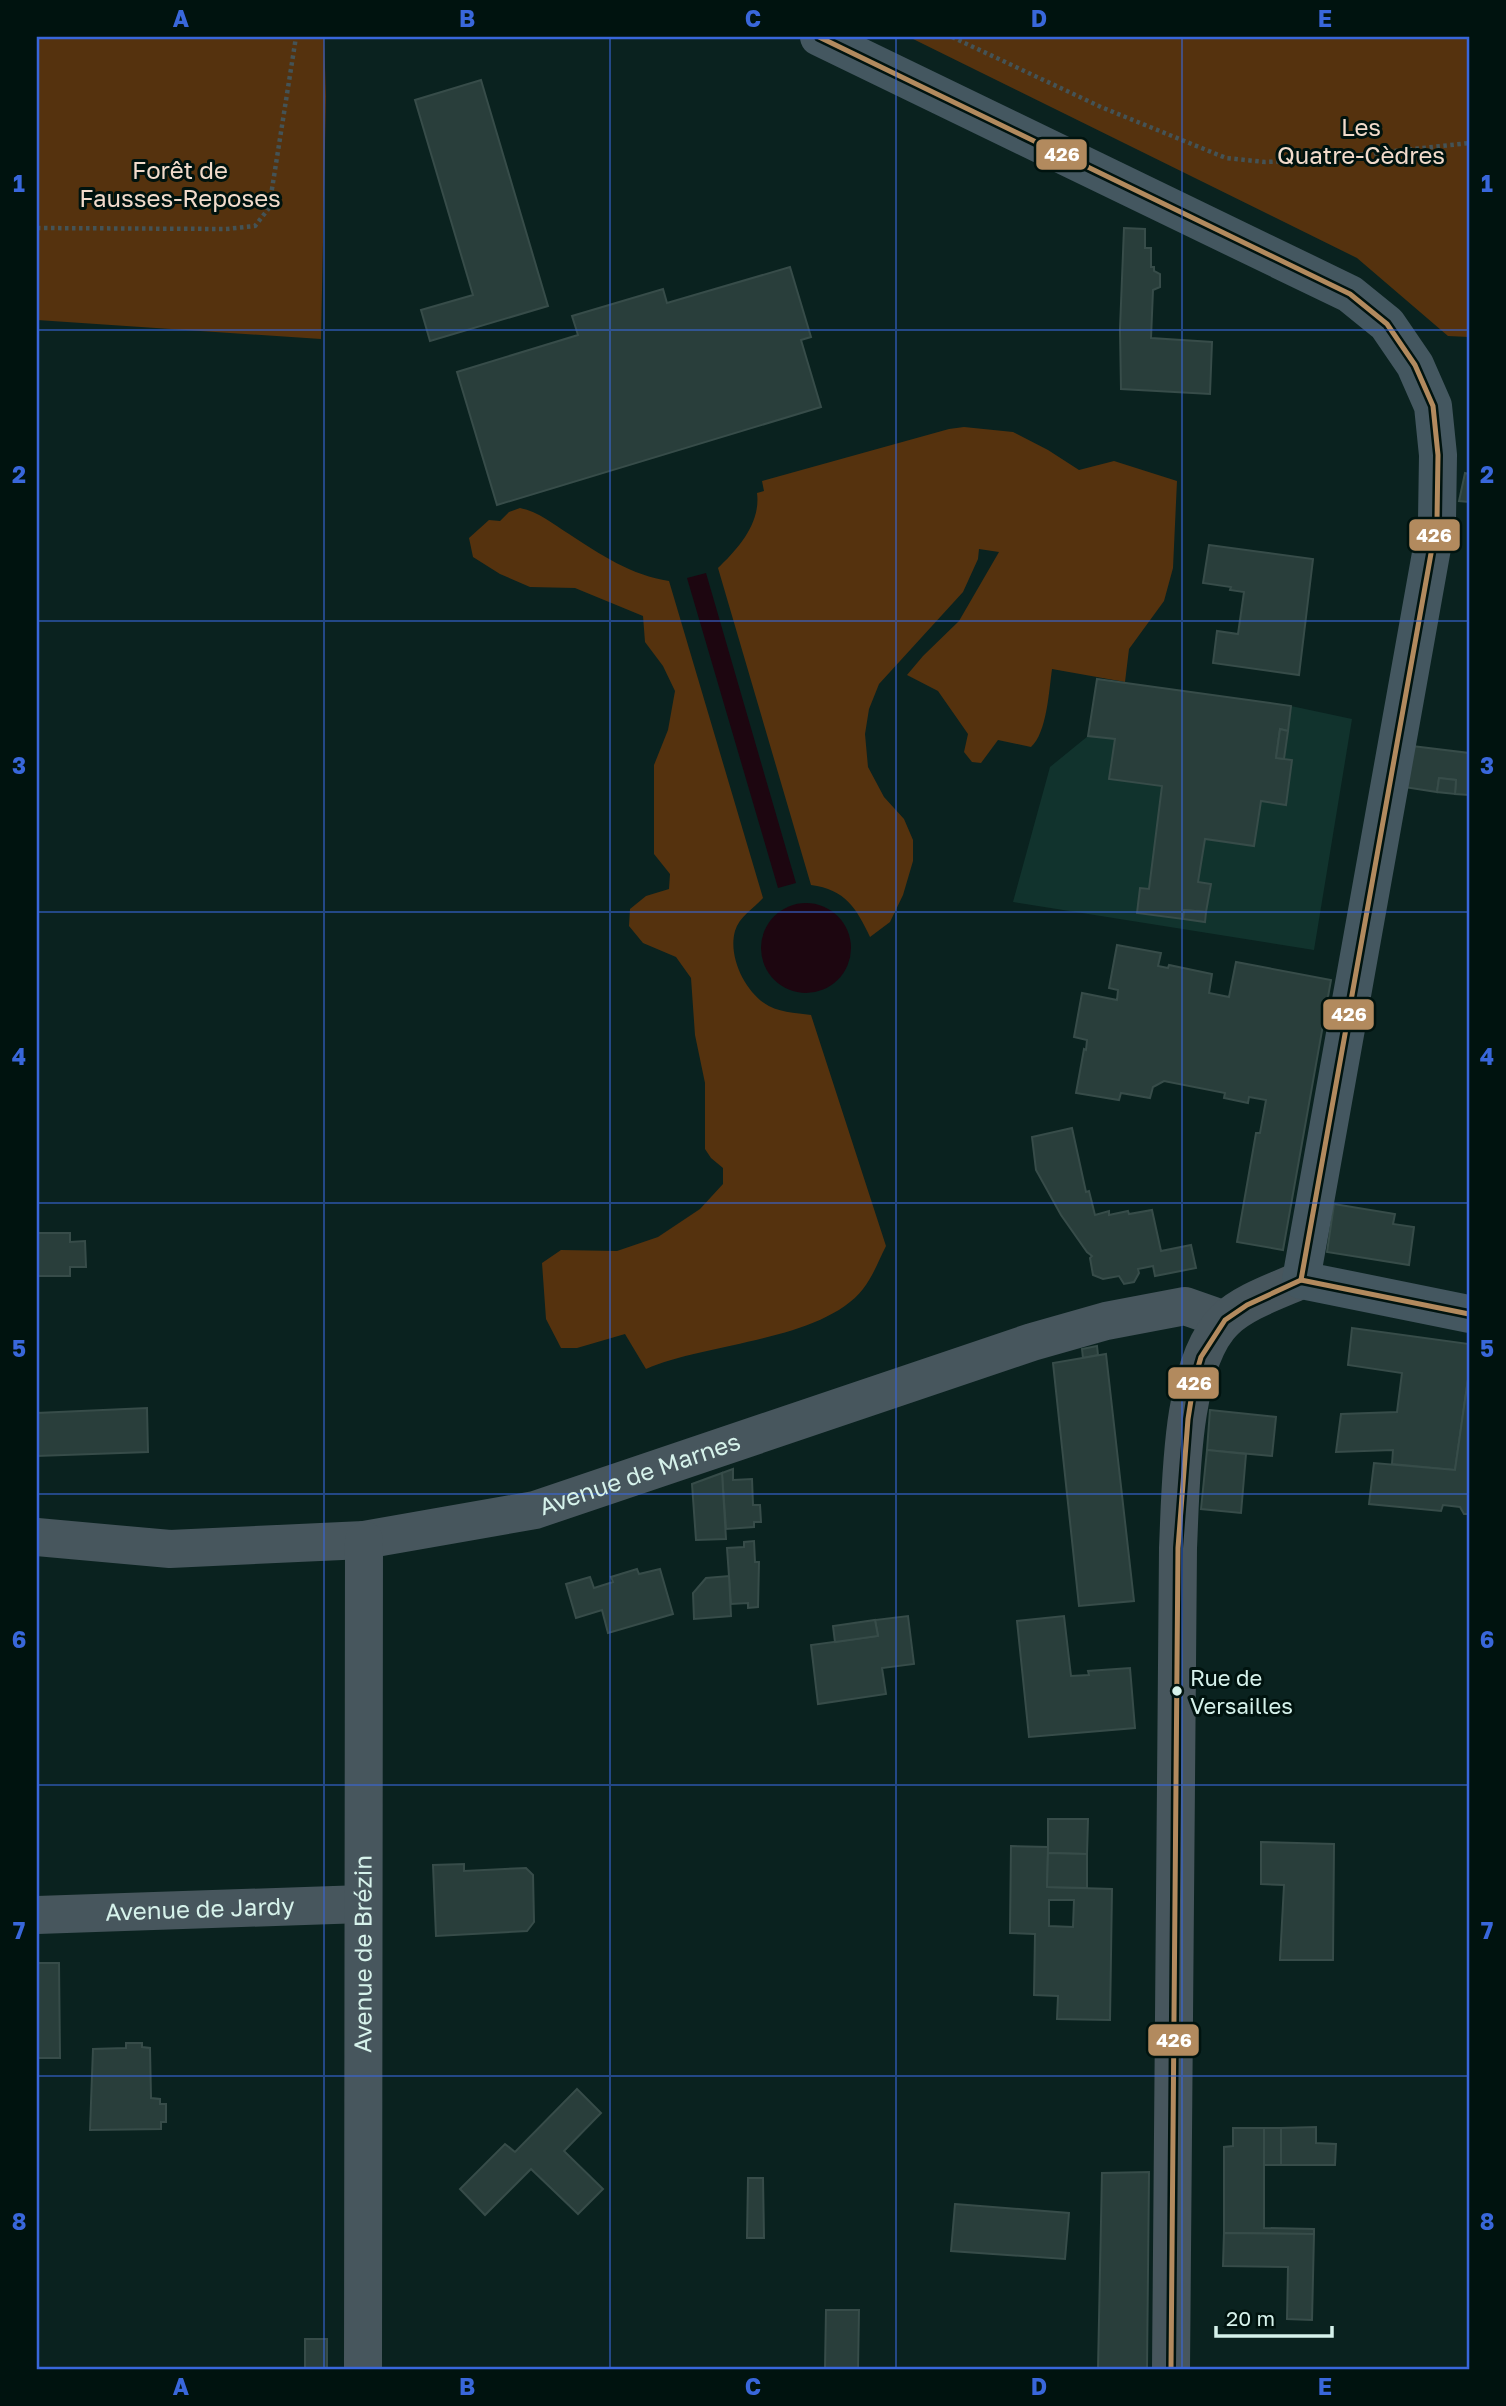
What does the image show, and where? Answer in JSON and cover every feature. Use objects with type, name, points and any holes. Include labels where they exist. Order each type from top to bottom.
[{"type":"main road","points":[[819,37],[1350,294],[1387,324],[1415,365],[1433,406],[1438,455],[1437,520],[1301,1280],[1469,1314]]},
{"type":"street","points":[[1171,2369],[1178,1548],[1188,1419],[1201,1357],[1226,1320],[1247,1305],[1301,1280]]},
{"type":"street","name":"Avenue de Marnes","points":[[37,1537],[170,1549],[364,1540],[535,1510],[1032,1342],[1106,1321],[1185,1306],[1226,1320]]},
{"type":"street","name":"Avenue de Brézin","points":[[363,2369],[364,1540]]},
{"type":"street","name":"Avenue de Jardy","points":[[37,1915],[363,1904]]},
{"type":"path","points":[[37,228],[226,229],[255,226],[268,208],[296,37]]},
{"type":"path","points":[[951,37],[1101,107],[1226,158],[1265,162],[1313,160],[1469,143]]},
{"type":"shaded area","points":[[706,573],[796,883],[778,888],[687,578]]},
{"type":"shaded area","points":[[1097,679],[1291,706],[1352,719],[1314,950],[1013,902],[1050,767],[1088,736]]},
{"type":"shaded area","points":[[806,903],[823,907],[838,916],[847,931],[851,948],[847,965],[838,980],[823,989],[806,993],[789,989],[774,980],[765,965],[761,948],[765,931],[774,916],[789,907]]},
{"type":"green space","name":"Forêt de Fausses-Reposes","points":[[37,37],[324,37],[326,96],[321,339],[37,320]]},
{"type":"green space","name":"Les Quatre-Cèdres","points":[[909,37],[1469,37],[1469,337],[1448,336],[1357,258]]},
{"type":"green space","points":[[964,427],[1013,432],[1079,470],[1114,461],[1177,481],[1173,568],[1164,601],[1129,649],[1125,682],[1052,669],[1041,732],[1031,747],[998,740],[981,763],[972,762],[964,752],[968,734],[938,691],[907,675],[959,621],[999,552],[979,549],[978,559],[963,592],[879,684],[869,709],[865,734],[868,767],[884,797],[904,819],[913,840],[913,861],[903,895],[890,922],[870,937],[855,909],[848,902],[833,891],[811,885],[718,568],[740,544],[752,525],[757,493],[764,491],[762,481]]},
{"type":"green space","points":[[520,508],[546,519],[617,563],[642,574],[669,581],[763,898],[743,917],[735,931],[734,951],[739,971],[750,989],[764,1003],[780,1010],[811,1015],[886,1246],[863,1289],[844,1306],[820,1320],[761,1339],[671,1360],[646,1369],[625,1334],[577,1348],[561,1348],[546,1319],[542,1263],[561,1250],[617,1251],[658,1237],[700,1209],[723,1184],[723,1168],[705,1149],[705,1083],[695,1035],[691,978],[676,957],[643,943],[629,926],[630,909],[646,896],[669,889],[670,874],[654,854],[654,765],[668,730],[675,691],[663,666],[645,642],[643,616],[575,588],[530,587],[500,574],[473,557],[469,538],[489,520],[500,521],[509,512]]},
{"type":"building","points":[[481,80],[548,306],[430,341],[421,310],[473,295],[415,100]]},
{"type":"building","points":[[1124,228],[1145,229],[1145,248],[1151,248],[1151,267],[1160,274],[1160,287],[1153,290],[1151,338],[1212,342],[1210,394],[1121,389],[1120,329]]},
{"type":"building","points":[[790,267],[811,337],[801,340],[821,407],[497,505],[457,372],[578,335],[572,316],[663,289],[667,303]]},
{"type":"building","points":[[1465,473],[1469,474],[1469,502],[1459,501]]},
{"type":"building","points":[[1209,545],[1313,559],[1299,675],[1213,663],[1217,631],[1238,634],[1244,592],[1203,583]]},
{"type":"building","points":[[1097,679],[1291,706],[1288,731],[1280,729],[1276,758],[1292,760],[1286,805],[1261,801],[1254,846],[1205,839],[1198,882],[1211,884],[1206,912],[1184,910],[1183,919],[1137,913],[1140,888],[1149,889],[1162,786],[1109,779],[1115,739],[1088,736]]},
{"type":"building","points":[[1280,729],[1288,731],[1284,759],[1276,758]]},
{"type":"building","points":[[1412,746],[1469,753],[1469,795],[1455,794],[1456,780],[1439,778],[1437,792],[1404,787]]},
{"type":"building","points":[[1439,778],[1456,780],[1455,794],[1437,792]]},
{"type":"building","points":[[1184,910],[1206,912],[1205,922],[1183,919]]},
{"type":"building","points":[[1117,945],[1161,953],[1158,966],[1168,968],[1169,965],[1212,974],[1209,993],[1229,997],[1236,962],[1331,980],[1283,1250],[1237,1242],[1256,1133],[1260,1133],[1266,1100],[1249,1097],[1248,1103],[1224,1098],[1225,1093],[1164,1081],[1153,1087],[1150,1098],[1121,1093],[1119,1100],[1076,1093],[1087,1040],[1074,1037],[1082,993],[1117,1000],[1118,990],[1109,988]]},
{"type":"building","points":[[1072,1128],[1086,1192],[1089,1191],[1095,1215],[1109,1211],[1109,1215],[1152,1210],[1161,1251],[1191,1245],[1196,1268],[1155,1276],[1153,1266],[1138,1269],[1139,1273],[1134,1282],[1124,1284],[1119,1276],[1103,1279],[1093,1275],[1090,1258],[1092,1256],[1061,1215],[1036,1170],[1032,1137]]},
{"type":"building","points":[[1334,1204],[1395,1214],[1393,1224],[1414,1227],[1409,1265],[1327,1252]]},
{"type":"building","points":[[37,1233],[70,1233],[70,1242],[85,1241],[86,1267],[70,1267],[70,1276],[37,1276]]},
{"type":"building","points":[[1352,1328],[1469,1344],[1469,1372],[1455,1470],[1392,1464],[1393,1450],[1336,1452],[1341,1414],[1397,1412],[1402,1373],[1348,1365]]},
{"type":"building","points":[[1097,1346],[1098,1355],[1083,1358],[1082,1349]]},
{"type":"building","points":[[1106,1354],[1134,1601],[1079,1606],[1053,1363]]},
{"type":"building","points":[[1469,1372],[1469,1514],[1464,1514],[1460,1507],[1443,1505],[1441,1511],[1369,1504],[1374,1463],[1455,1470]]},
{"type":"building","points":[[147,1408],[148,1452],[37,1456],[37,1413]]},
{"type":"building","points":[[1210,1410],[1276,1417],[1272,1456],[1207,1450]]},
{"type":"building","points":[[1207,1450],[1246,1454],[1241,1513],[1201,1509]]},
{"type":"building","points":[[733,1469],[733,1480],[752,1479],[753,1505],[760,1505],[761,1522],[754,1522],[754,1527],[726,1529],[722,1473]]},
{"type":"building","points":[[722,1473],[726,1539],[696,1540],[692,1484]]},
{"type":"building","points":[[754,1541],[755,1562],[759,1562],[758,1607],[748,1608],[748,1603],[731,1604],[727,1548],[744,1547],[744,1542]]},
{"type":"building","points":[[637,1569],[639,1574],[660,1569],[673,1614],[608,1633],[602,1610],[576,1618],[566,1584],[590,1577],[594,1588],[613,1582],[611,1577]]},
{"type":"building","points":[[729,1576],[731,1616],[694,1619],[693,1593],[706,1578]]},
{"type":"building","points":[[908,1616],[914,1664],[882,1668],[886,1694],[818,1704],[811,1645],[878,1636],[875,1620]]},
{"type":"building","points":[[1064,1616],[1071,1676],[1089,1675],[1088,1671],[1130,1668],[1135,1728],[1029,1737],[1017,1621]]},
{"type":"building","points":[[875,1620],[878,1636],[835,1642],[833,1626]]},
{"type":"building","points":[[1048,1819],[1088,1819],[1087,1854],[1048,1853]]},
{"type":"building","points":[[1261,1842],[1334,1844],[1333,1960],[1280,1960],[1284,1885],[1261,1884]]},
{"type":"building","points":[[1011,1846],[1048,1847],[1047,1887],[1112,1889],[1110,2020],[1057,2019],[1058,1996],[1034,1995],[1035,1934],[1010,1933]],"holes":[[[1049,1900],[1074,1900],[1073,1927],[1049,1926]]]},
{"type":"building","points":[[1048,1853],[1087,1854],[1087,1888],[1047,1887]]},
{"type":"building","points":[[464,1864],[464,1871],[526,1868],[533,1875],[534,1922],[527,1931],[436,1936],[433,1865]]},
{"type":"building","points":[[37,1963],[59,1963],[60,2058],[37,2058]]},
{"type":"building","points":[[126,2043],[142,2043],[142,2047],[150,2048],[151,2098],[160,2099],[160,2104],[166,2104],[166,2122],[161,2122],[161,2129],[90,2130],[93,2049],[126,2048]]},
{"type":"building","points":[[577,2089],[601,2113],[564,2151],[603,2189],[578,2214],[531,2169],[485,2215],[460,2189],[505,2144],[515,2152]]},
{"type":"building","points":[[1316,2127],[1316,2143],[1336,2144],[1335,2165],[1281,2165],[1281,2128]]},
{"type":"building","points":[[1233,2128],[1264,2128],[1264,2228],[1314,2229],[1314,2234],[1224,2233],[1224,2147],[1233,2146]]},
{"type":"building","points":[[1264,2128],[1281,2128],[1281,2165],[1264,2165]]},
{"type":"building","points":[[1149,2172],[1147,2369],[1098,2369],[1102,2173]]},
{"type":"building","points":[[748,2178],[763,2178],[764,2238],[747,2238]]},
{"type":"building","points":[[955,2204],[1069,2213],[1065,2259],[951,2251]]},
{"type":"building","points":[[1224,2233],[1314,2234],[1312,2320],[1287,2319],[1288,2267],[1223,2266]]},
{"type":"building","points":[[826,2310],[859,2310],[858,2369],[825,2369]]},
{"type":"building","points":[[305,2339],[327,2339],[327,2369],[305,2369]]},
{"type":"transit line","name":"426","points":[[819,37],[1350,294],[1387,324],[1415,365],[1433,406],[1438,455],[1437,520],[1301,1280]]},
{"type":"transit line","name":"426","points":[[1171,2369],[1178,1548],[1188,1419],[1194,1381],[1201,1357],[1225,1320],[1247,1305],[1301,1280],[1469,1314]]},
{"type":"place","name":"Rue de Versailles","points":[[1177,1691]]}]
